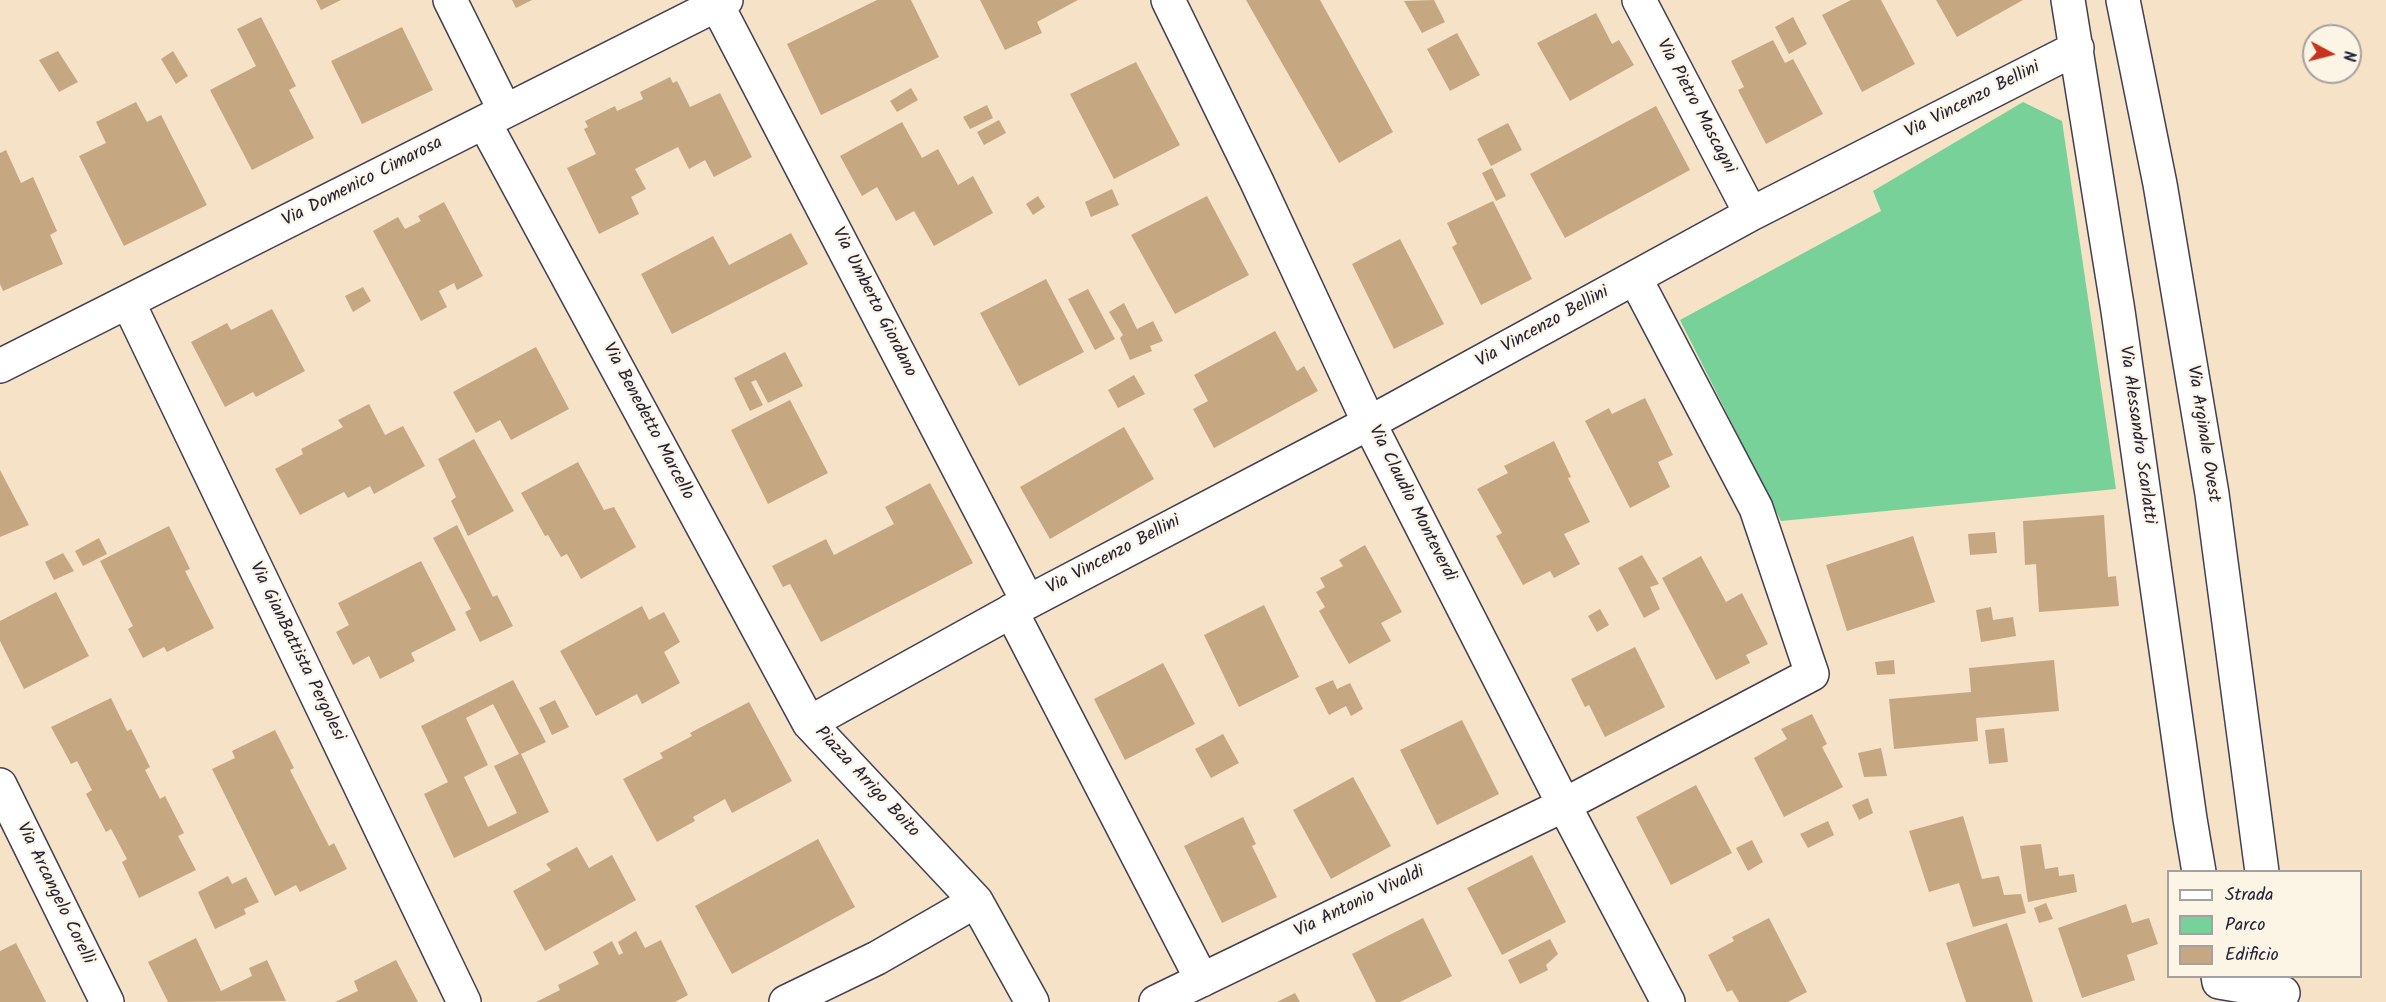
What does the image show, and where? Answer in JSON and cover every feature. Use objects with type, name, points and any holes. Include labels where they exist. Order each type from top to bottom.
[{"type":"street","name":"Via Benedetto Marcello","points":[[450,0],[495,116],[809,723]]},
{"type":"street","name":"Via Claudio Monteverdi","points":[[1168,0],[1257,182],[1369,423],[1564,805],[1668,1002]]},
{"type":"street","name":"Via Pietro Mascagni","points":[[1639,0],[1751,214]]},
{"type":"street","name":"Via Alessandro Scarlatti","points":[[2068,0],[2118,311],[2199,870]]},
{"type":"street","name":"Via Arginale Ovest","points":[[2123,0],[2160,184],[2212,494],[2262,870]]},
{"type":"street","name":"Via Domenico Cimarosa","points":[[0,366],[722,2]]},
{"type":"street","name":"Via Umberto Giordano","points":[[722,2],[1203,980]]},
{"type":"street","name":"Via Vincenzo Bellini","points":[[1019,606],[1369,423],[1751,214],[2077,48]]},
{"type":"street","name":"Via Antonio Vivaldi","points":[[1156,1002],[1564,805],[1812,674],[1756,508],[1635,278]]},
{"type":"street","name":"Via GianBattista Pergolesi","points":[[129,302],[464,1002]]},
{"type":"street","name":"Piazza Arrigo Boito","points":[[1019,606],[809,723],[976,901],[1032,1002]]},
{"type":"street","name":"Via Arcangelo Corelli","points":[[0,785],[107,1002]]},
{"type":"street","points":[[786,1002],[877,958],[976,901]]},
{"type":"street","points":[[2218,978],[2219,982],[2278,993]]},
{"type":"green space","points":[[2023,102],[2062,121],[2116,489],[1781,521],[1680,320],[1881,211],[1873,191]]},
{"type":"building","points":[[316,0],[341,0],[321,10]]},
{"type":"building","points":[[512,0],[532,0],[516,8]]},
{"type":"building","points":[[877,0],[911,0],[939,57],[821,115],[787,44]]},
{"type":"building","points":[[980,0],[1078,0],[1037,22],[1042,33],[1005,50]]},
{"type":"building","points":[[1246,0],[1320,0],[1393,132],[1339,163]]},
{"type":"building","points":[[1434,0],[1445,22],[1422,33],[1404,1]]},
{"type":"building","points":[[1851,0],[1881,0],[1915,64],[1862,92],[1822,15]]},
{"type":"building","points":[[1936,0],[2023,0],[1957,37]]},
{"type":"building","points":[[1596,13],[1612,44],[1619,40],[1634,65],[1570,101],[1537,43]]},
{"type":"building","points":[[261,17],[296,86],[289,90],[314,138],[252,170],[210,90],[256,66],[237,29]]},
{"type":"building","points":[[1793,17],[1807,44],[1789,54],[1775,27]]},
{"type":"building","points":[[402,27],[433,90],[362,124],[331,61]]},
{"type":"building","points":[[1457,33],[1480,75],[1450,91],[1427,49]]},
{"type":"building","points":[[1773,40],[1785,63],[1793,59],[1823,114],[1766,144],[1738,90],[1744,87],[1731,61]]},
{"type":"building","points":[[58,51],[78,82],[59,92],[39,60]]},
{"type":"building","points":[[173,51],[188,76],[176,84],[161,59]]},
{"type":"building","points":[[1136,62],[1180,145],[1114,179],[1070,94]]},
{"type":"building","points":[[670,77],[673,83],[677,81],[690,107],[720,93],[752,157],[714,177],[705,160],[689,169],[678,147],[635,169],[646,189],[631,197],[639,214],[599,234],[567,168],[596,154],[584,129],[588,127],[585,121],[615,106],[617,111],[643,99],[640,92]]},
{"type":"building","points":[[911,88],[918,100],[897,112],[890,101]]},
{"type":"building","points":[[136,102],[147,122],[161,115],[207,205],[124,246],[79,156],[106,143],[96,122]]},
{"type":"building","points":[[987,105],[993,118],[970,129],[963,117]]},
{"type":"building","points":[[1656,106],[1690,170],[1565,238],[1530,174]]},
{"type":"building","points":[[999,120],[1006,133],[984,145],[977,132]]},
{"type":"building","points":[[902,122],[922,158],[938,149],[958,185],[973,176],[993,213],[934,246],[914,211],[896,221],[877,187],[862,196],[840,156]]},
{"type":"building","points":[[1508,123],[1522,150],[1491,166],[1477,139]]},
{"type":"building","points":[[6,150],[21,183],[33,177],[57,231],[50,235],[63,264],[3,291],[0,284],[0,153]]},
{"type":"building","points":[[1492,168],[1506,196],[1496,201],[1482,173]]},
{"type":"building","points":[[1112,189],[1119,205],[1091,217],[1085,202]]},
{"type":"building","points":[[1038,196],[1045,207],[1033,215],[1026,204]]},
{"type":"building","points":[[1207,196],[1249,275],[1175,314],[1131,235]]},
{"type":"building","points":[[1493,201],[1532,279],[1481,305],[1452,247],[1457,244],[1447,223]]},
{"type":"building","points":[[444,202],[483,276],[457,290],[454,283],[439,291],[447,307],[421,321],[373,231],[398,217],[405,229],[421,221],[418,216]]},
{"type":"building","points":[[791,233],[808,264],[672,334],[641,274],[713,236],[729,265]]},
{"type":"building","points":[[1400,239],[1444,324],[1394,349],[1352,264]]},
{"type":"building","points":[[1046,279],[1084,352],[1019,386],[980,313]]},
{"type":"building","points":[[363,287],[371,301],[353,312],[345,296]]},
{"type":"building","points":[[1088,289],[1115,339],[1095,350],[1068,299]]},
{"type":"building","points":[[1124,303],[1137,329],[1153,321],[1163,341],[1150,346],[1152,351],[1130,360],[1120,338],[1123,335],[1109,312]]},
{"type":"building","points":[[272,309],[305,371],[256,397],[253,392],[225,407],[191,342],[227,323],[231,330]]},
{"type":"building","points":[[1275,331],[1297,371],[1304,366],[1318,391],[1214,448],[1193,409],[1208,401],[1194,375]]},
{"type":"building","points":[[536,347],[569,409],[511,440],[500,420],[476,433],[453,392]]},
{"type":"building","points":[[785,352],[803,386],[768,403],[756,380],[751,382],[763,405],[750,411],[734,378]]},
{"type":"building","points":[[1134,375],[1145,394],[1118,408],[1108,390]]},
{"type":"building","points":[[1645,398],[1673,455],[1658,462],[1670,487],[1630,508],[1585,421],[1609,408],[1612,414]]},
{"type":"building","points":[[790,400],[828,473],[768,504],[731,430]]},
{"type":"building","points":[[369,404],[385,435],[403,426],[425,466],[374,494],[370,486],[348,498],[344,492],[300,515],[275,469],[303,454],[301,449],[343,427],[338,420]]},
{"type":"building","points":[[1124,427],[1154,479],[1050,539],[1020,487]]},
{"type":"building","points":[[474,439],[514,511],[468,536],[451,501],[456,497],[438,459]]},
{"type":"building","points":[[1554,441],[1571,477],[1568,478],[1590,522],[1564,534],[1580,564],[1554,578],[1550,571],[1523,585],[1496,536],[1502,533],[1477,489],[1508,473],[1504,466]]},
{"type":"building","points":[[578,462],[604,510],[614,507],[636,547],[581,579],[567,554],[561,557],[548,535],[545,536],[521,493]]},
{"type":"building","points":[[0,470],[29,525],[0,537]]},
{"type":"building","points":[[930,483],[973,563],[821,642],[790,584],[783,587],[772,566],[826,539],[834,555],[894,524],[885,507]]},
{"type":"building","points":[[2104,515],[2108,577],[2116,576],[2119,606],[2039,612],[2036,564],[2025,565],[2023,521]]},
{"type":"building","points":[[457,525],[493,597],[497,595],[513,626],[480,642],[465,612],[471,609],[433,538]]},
{"type":"building","points":[[169,526],[190,569],[185,571],[214,628],[167,652],[164,647],[143,658],[128,629],[133,626],[100,561]]},
{"type":"building","points":[[1995,532],[1997,553],[1970,555],[1968,534]]},
{"type":"building","points":[[1913,536],[1935,602],[1847,631],[1826,565]]},
{"type":"building","points":[[99,538],[107,554],[83,566],[75,551]]},
{"type":"building","points":[[1365,545],[1402,612],[1381,623],[1391,641],[1349,664],[1319,611],[1325,607],[1316,592],[1325,587],[1320,578],[1343,566],[1339,560]]},
{"type":"building","points":[[63,553],[74,571],[54,580],[45,562]]},
{"type":"building","points":[[1642,555],[1659,584],[1650,587],[1660,609],[1644,618],[1618,568]]},
{"type":"building","points":[[1701,556],[1726,602],[1742,593],[1768,644],[1746,655],[1750,663],[1716,680],[1662,578]]},
{"type":"building","points":[[421,561],[456,630],[411,653],[415,661],[380,679],[369,656],[353,665],[336,632],[349,625],[338,603]]},
{"type":"building","points":[[56,592],[89,656],[24,689],[0,641],[0,621]]},
{"type":"building","points":[[1264,605],[1299,677],[1239,707],[1204,635]]},
{"type":"building","points":[[642,606],[649,620],[664,612],[680,642],[664,652],[680,683],[642,704],[637,694],[596,716],[560,651]]},
{"type":"building","points":[[1991,607],[1993,620],[2013,617],[2016,636],[1981,642],[1976,610]]},
{"type":"building","points":[[1600,609],[1609,625],[1597,632],[1588,616]]},
{"type":"building","points":[[1635,647],[1665,707],[1605,737],[1589,705],[1585,707],[1571,679]]},
{"type":"building","points":[[1894,660],[1895,674],[1877,675],[1875,662]]},
{"type":"building","points":[[2054,660],[2059,711],[1976,718],[1978,741],[1894,749],[1889,699],[1971,692],[1969,668]]},
{"type":"building","points":[[1163,663],[1195,724],[1125,760],[1094,699]]},
{"type":"building","points":[[513,680],[546,742],[521,754],[549,812],[454,858],[424,794],[448,782],[421,726]],"holes":[[[493,704],[519,754],[494,766],[517,813],[488,827],[464,777],[488,765],[466,718]]]},
{"type":"building","points":[[1333,680],[1337,689],[1350,683],[1363,709],[1351,716],[1346,706],[1329,715],[1315,688]]},
{"type":"building","points":[[111,698],[127,731],[131,729],[150,767],[145,770],[160,799],[165,796],[184,833],[178,836],[196,870],[139,898],[122,862],[127,859],[111,829],[106,832],[86,794],[92,790],[77,761],[71,764],[51,727]]},
{"type":"building","points":[[555,700],[569,727],[552,735],[539,708]]},
{"type":"building","points":[[749,702],[792,781],[732,813],[725,799],[693,817],[695,821],[657,842],[623,779],[663,758],[660,753],[692,736],[690,733]]},
{"type":"building","points":[[1812,714],[1827,744],[1822,747],[1843,787],[1784,817],[1754,758],[1787,739],[1781,729]]},
{"type":"building","points":[[1462,720],[1499,794],[1437,825],[1400,750]]},
{"type":"building","points":[[2004,728],[2008,762],[1989,764],[1985,730]]},
{"type":"building","points":[[275,730],[294,768],[290,770],[329,846],[334,843],[347,869],[300,892],[296,885],[275,896],[212,769],[235,758],[232,751]]},
{"type":"building","points":[[1223,734],[1239,763],[1211,778],[1195,749]]},
{"type":"building","points":[[1881,748],[1887,776],[1864,777],[1858,753]]},
{"type":"building","points":[[1353,777],[1391,846],[1331,879],[1293,810]]},
{"type":"building","points":[[1696,785],[1732,853],[1671,885],[1636,817]]},
{"type":"building","points":[[1868,798],[1873,813],[1859,820],[1852,805]]},
{"type":"building","points":[[1963,816],[1982,879],[1999,876],[2004,895],[2021,894],[2026,913],[1973,927],[1959,883],[1929,892],[1909,831]]},
{"type":"building","points":[[1243,817],[1256,844],[1252,846],[1277,897],[1222,923],[1184,846]]},
{"type":"building","points":[[1828,821],[1834,835],[1808,848],[1800,834]]},
{"type":"building","points":[[818,839],[855,907],[732,974],[695,906]]},
{"type":"building","points":[[1752,840],[1763,862],[1748,871],[1736,848]]},
{"type":"building","points":[[2041,844],[2045,869],[2058,867],[2059,876],[2074,874],[2077,892],[2028,902],[2020,846]]},
{"type":"building","points":[[577,847],[589,868],[612,855],[636,900],[545,951],[513,891],[551,870],[546,864]]},
{"type":"building","points":[[1532,855],[1566,922],[1502,955],[1467,888]]},
{"type":"building","points":[[228,876],[232,884],[246,877],[259,902],[244,909],[246,914],[215,929],[198,892]]},
{"type":"building","points":[[2046,903],[2053,919],[2039,923],[2034,908]]},
{"type":"building","points":[[2126,904],[2132,923],[2149,918],[2158,944],[2127,955],[2135,980],[2082,998],[2058,928]]},
{"type":"building","points":[[1423,918],[1452,976],[1400,1002],[1376,1002],[1352,954]]},
{"type":"building","points":[[1769,918],[1807,992],[1788,1002],[1739,1002],[1732,990],[1727,992],[1708,955],[1734,941],[1732,937]]},
{"type":"building","points":[[2007,923],[2033,1002],[1966,1002],[1946,943]]},
{"type":"building","points":[[636,931],[645,948],[661,940],[688,995],[675,1002],[536,1002],[560,990],[558,985],[599,964],[593,952],[612,941],[619,955],[623,953],[618,942]]},
{"type":"building","points":[[196,938],[221,991],[252,976],[249,968],[267,960],[286,1001],[168,1002],[148,962]]},
{"type":"building","points":[[1550,939],[1558,954],[1546,965],[1548,970],[1520,984],[1508,960]]},
{"type":"building","points":[[16,943],[46,1002],[0,1002],[0,951]]},
{"type":"building","points":[[396,960],[418,1002],[335,1002],[358,991],[354,981]]},
{"type":"building","points":[[1295,993],[1300,1002],[1277,1002]]}]
